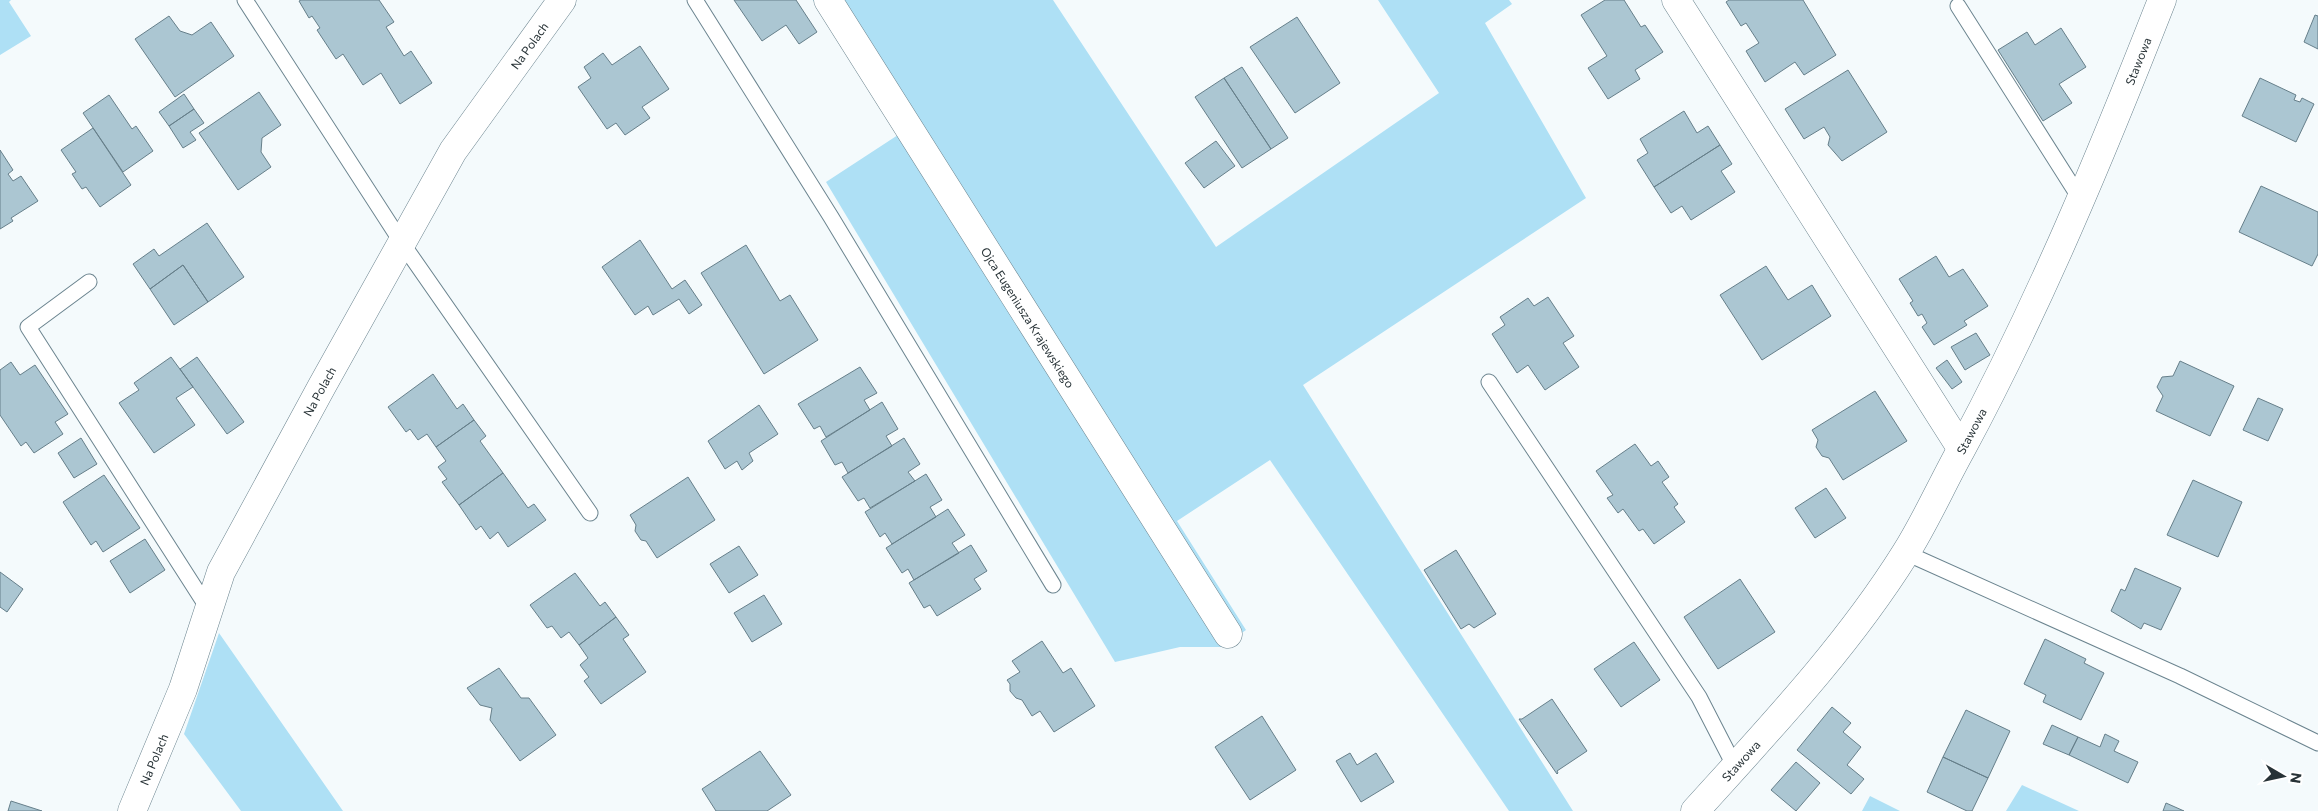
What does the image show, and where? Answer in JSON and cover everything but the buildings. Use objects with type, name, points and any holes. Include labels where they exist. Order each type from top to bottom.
[{"type":"street","name":"Na Polach","points":[[132,811],[183,689],[222,572],[322,386],[453,151],[562,0]]},
{"type":"street","name":"Ojca Eugeniusza Krajewskiego","points":[[828,0],[1228,634]]},
{"type":"street","points":[[1676,0],[1961,448]]},
{"type":"street","name":"Stawowa","points":[[1695,811],[1840,647],[1906,553],[1989,399],[2093,175],[2162,0]]},
{"type":"lane","points":[[245,0],[402,243],[590,512]]},
{"type":"lane","points":[[695,0],[831,218],[1053,585]]},
{"type":"lane","points":[[1958,6],[2081,200]]},
{"type":"lane","points":[[89,282],[28,327],[209,610]]},
{"type":"lane","points":[[1489,382],[1699,697],[1735,767]]},
{"type":"lane","points":[[1906,553],[2180,676],[2318,743]]},
{"type":"shaded area","points":[[0,0],[11,0],[9,2],[31,36],[0,55]]},
{"type":"shaded area","points":[[813,0],[1053,0],[1216,247],[1439,93],[1378,0],[1509,0],[1512,4],[1485,23],[1586,198],[1303,385],[1573,811],[1509,811],[1270,460],[1177,521],[1246,630],[1221,647],[1180,647],[1115,662],[826,182],[901,133]]},
{"type":"shaded area","points":[[219,633],[343,811],[241,811],[184,734]]},
{"type":"shaded area","points":[[2022,785],[2079,811],[2006,811]]},
{"type":"shaded area","points":[[1870,796],[1900,811],[1862,811]]}]
